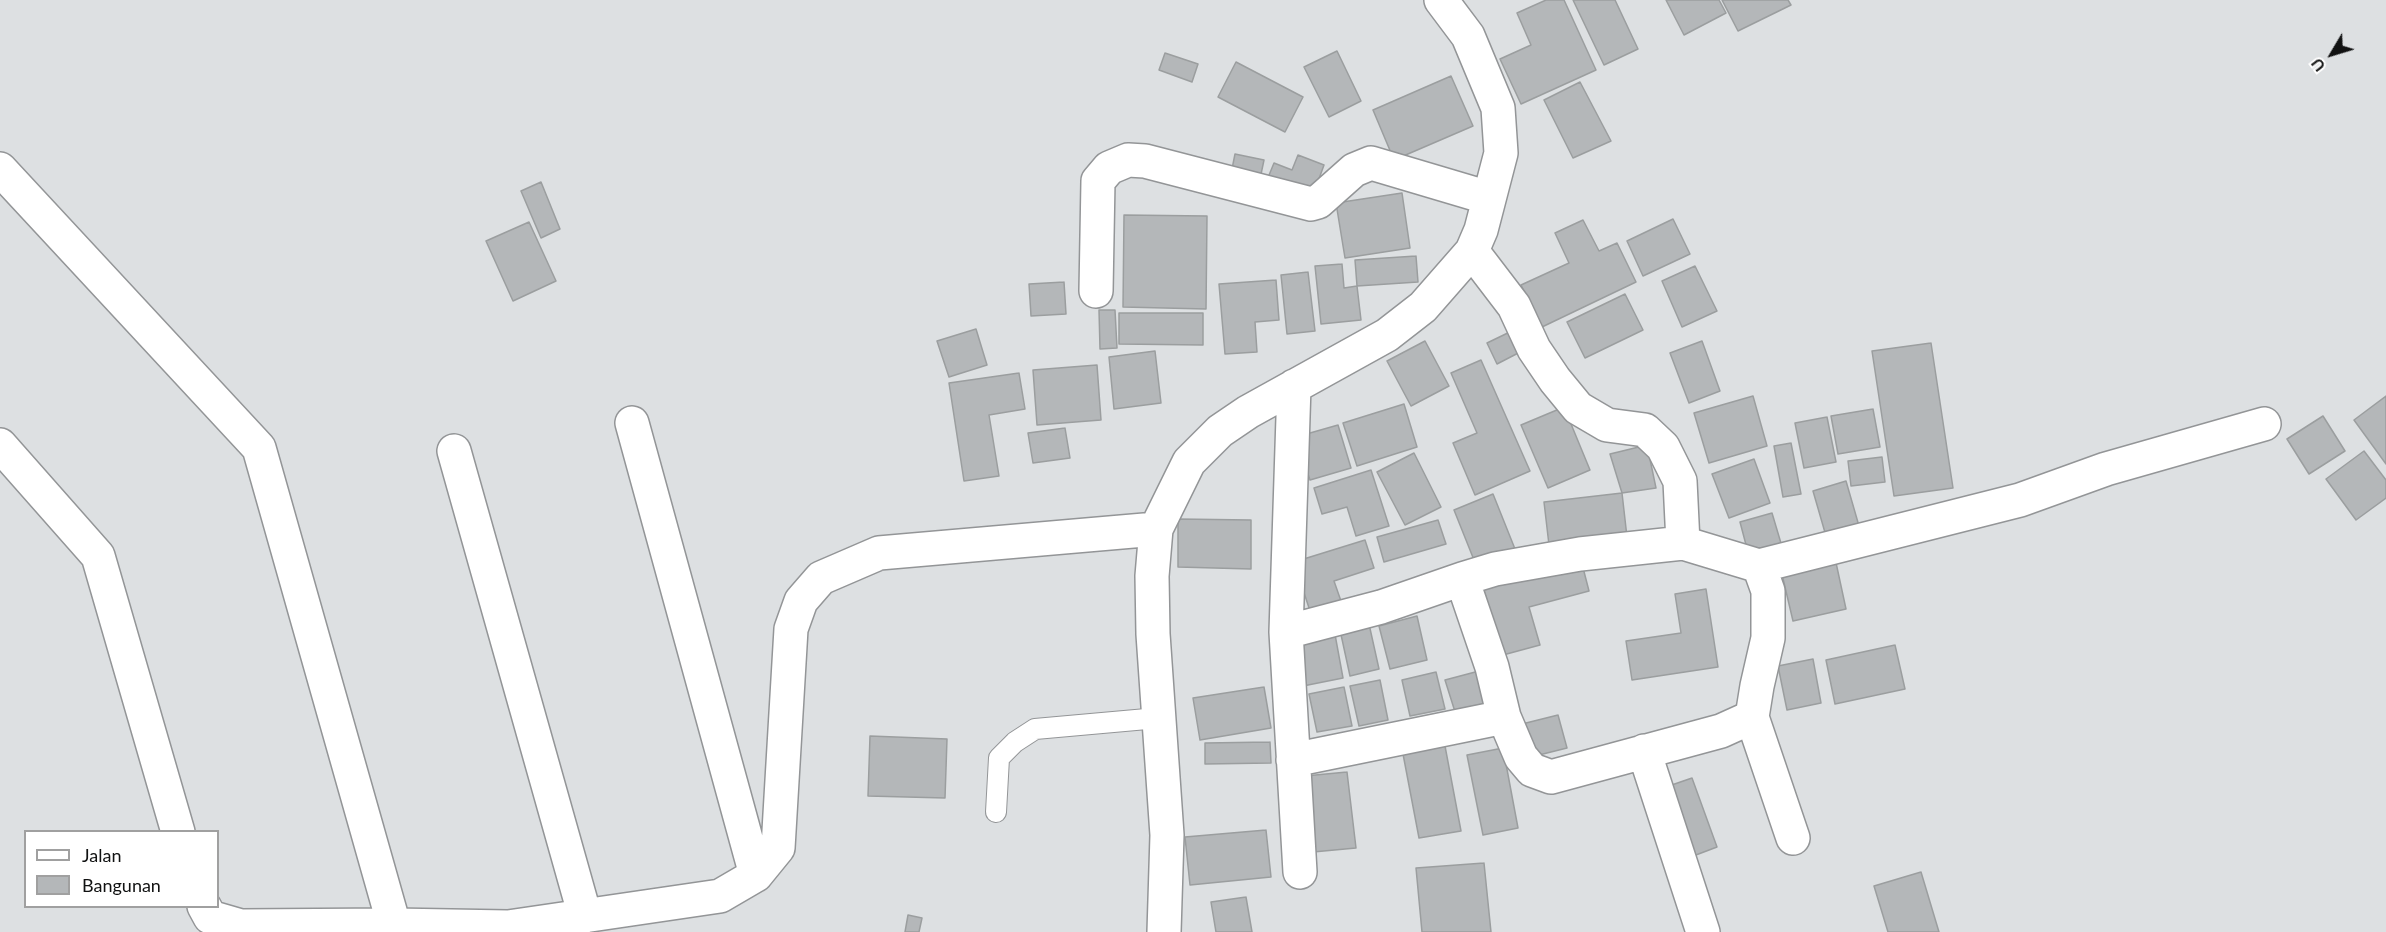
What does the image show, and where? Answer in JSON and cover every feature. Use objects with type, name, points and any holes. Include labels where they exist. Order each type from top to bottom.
[{"type":"street","points":[[1164,932],[1167,835],[1158,718],[1152,576],[1156,529],[1188,462],[1221,430],[1248,412],[1388,335],[1423,307],[1472,251],[1481,230],[1501,153],[1498,108],[1468,36],[1442,0]]},
{"type":"street","points":[[1096,291],[1098,181],[1109,168],[1128,160],[1145,160],[1311,204],[1318,202],[1354,170],[1371,163],[1489,198]]},
{"type":"street","points":[[0,169],[259,448],[394,925]]},
{"type":"street","points":[[1472,251],[1514,306],[1534,349],[1578,408],[1607,425],[1645,430],[1664,447],[1680,481],[1683,543]]},
{"type":"street","points":[[1294,386],[1286,632],[1300,872]]},
{"type":"street","points":[[632,423],[756,875]]},
{"type":"street","points":[[1286,632],[1381,607],[1495,569],[1580,554],[1683,543],[1759,566],[2020,500],[2106,470],[2264,424]]},
{"type":"street","points":[[0,445],[98,556],[178,830]]},
{"type":"street","points":[[454,451],[585,916]]},
{"type":"street","points":[[205,908],[210,917],[240,926],[508,927],[720,896],[756,875],[778,848],[791,629],[801,602],[821,578],[879,553],[1156,529]]},
{"type":"street","points":[[1759,566],[1768,591],[1768,638],[1752,717],[1793,838]]},
{"type":"street","points":[[1462,579],[1492,667],[1504,717],[1521,757],[1532,770],[1551,777],[1721,731],[1752,717]]},
{"type":"street","points":[[1293,760],[1504,717]]},
{"type":"street","points":[[1644,751],[1703,932]]},
{"type":"lane","points":[[996,812],[999,758],[1015,742],[1035,729],[1158,718]]},
{"type":"building","points":[[1546,0],[1564,0],[1596,70],[1521,104],[1500,59],[1531,45],[1517,13]]},
{"type":"building","points":[[1573,0],[1615,0],[1638,49],[1604,65]]},
{"type":"building","points":[[1666,0],[1719,0],[1726,13],[1684,35]]},
{"type":"building","points":[[1722,0],[1788,0],[1791,5],[1738,31]]},
{"type":"building","points":[[1337,51],[1361,101],[1329,117],[1304,67]]},
{"type":"building","points":[[1165,53],[1198,64],[1192,82],[1159,70]]},
{"type":"building","points":[[1236,62],[1303,97],[1285,132],[1218,97]]},
{"type":"building","points":[[1451,76],[1473,126],[1394,160],[1373,110]]},
{"type":"building","points":[[1580,82],[1611,141],[1573,158],[1544,100]]},
{"type":"building","points":[[1235,154],[1264,160],[1260,179],[1231,174]]},
{"type":"building","points":[[1298,155],[1324,165],[1312,198],[1267,180],[1274,163],[1292,170]]},
{"type":"building","points":[[541,182],[560,229],[541,238],[521,191]]},
{"type":"building","points":[[1402,193],[1410,248],[1345,258],[1336,203]]},
{"type":"building","points":[[1124,215],[1207,216],[1206,309],[1123,307]]},
{"type":"building","points":[[1673,219],[1690,254],[1643,276],[1627,241]]},
{"type":"building","points":[[1583,220],[1599,251],[1617,243],[1636,282],[1542,327],[1521,285],[1569,263],[1555,233]]},
{"type":"building","points":[[529,222],[556,281],[513,301],[486,241]]},
{"type":"building","points":[[1416,256],[1418,282],[1357,286],[1355,260]]},
{"type":"building","points":[[1342,264],[1344,288],[1357,286],[1361,320],[1321,324],[1315,266]]},
{"type":"building","points":[[1695,266],[1717,311],[1682,327],[1662,281]]},
{"type":"building","points":[[1308,272],[1315,331],[1287,334],[1281,275]]},
{"type":"building","points":[[1276,280],[1279,320],[1255,322],[1257,352],[1225,354],[1219,284]]},
{"type":"building","points":[[1064,282],[1066,314],[1031,316],[1029,284]]},
{"type":"building","points":[[1625,294],[1643,330],[1585,358],[1567,322]]},
{"type":"building","points":[[1099,310],[1115,310],[1117,348],[1100,349]]},
{"type":"building","points":[[1119,313],[1203,313],[1203,345],[1119,344]]},
{"type":"building","points":[[976,329],[987,365],[949,377],[937,341]]},
{"type":"building","points":[[1516,329],[1526,349],[1497,364],[1487,343]]},
{"type":"building","points":[[1425,341],[1449,386],[1411,406],[1387,361]]},
{"type":"building","points":[[1702,341],[1720,391],[1689,403],[1670,353]]},
{"type":"building","points":[[1931,343],[1953,488],[1894,496],[1872,351]]},
{"type":"building","points":[[1155,351],[1161,403],[1114,409],[1109,357]]},
{"type":"building","points":[[1481,360],[1530,471],[1475,495],[1453,443],[1477,433],[1451,373]]},
{"type":"building","points":[[1097,365],[1101,420],[1037,425],[1033,370]]},
{"type":"building","points":[[1019,373],[1025,409],[989,415],[999,476],[964,481],[949,383]]},
{"type":"building","points":[[1753,396],[1767,446],[1709,463],[1694,413]]},
{"type":"building","points":[[2386,396],[2386,464],[2354,420]]},
{"type":"building","points":[[1404,404],[1417,447],[1357,466],[1343,423]]},
{"type":"building","points":[[1564,407],[1590,470],[1548,488],[1521,425]]},
{"type":"building","points":[[1873,409],[1880,447],[1838,454],[1831,416]]},
{"type":"building","points":[[2323,416],[2345,451],[2309,474],[2287,439]]},
{"type":"building","points":[[1827,417],[1836,462],[1804,468],[1795,423]]},
{"type":"building","points":[[1338,425],[1351,468],[1310,480],[1296,437]]},
{"type":"building","points":[[1065,428],[1070,458],[1033,463],[1028,433]]},
{"type":"building","points":[[1791,443],[1801,494],[1783,497],[1774,446]]},
{"type":"building","points":[[1647,445],[1656,488],[1622,493],[1610,454]]},
{"type":"building","points":[[2364,451],[2386,480],[2386,498],[2356,520],[2326,479]]},
{"type":"building","points":[[1414,453],[1441,507],[1405,525],[1377,472]]},
{"type":"building","points":[[1882,457],[1885,482],[1851,486],[1848,461]]},
{"type":"building","points":[[1754,459],[1770,503],[1729,518],[1712,474]]},
{"type":"building","points":[[1371,470],[1389,526],[1356,536],[1347,507],[1322,514],[1314,488]]},
{"type":"building","points":[[1846,481],[1859,526],[1826,536],[1813,491]]},
{"type":"building","points":[[1622,493],[1627,537],[1549,545],[1544,502]]},
{"type":"building","points":[[1493,494],[1515,549],[1476,565],[1454,510]]},
{"type":"building","points":[[1772,513],[1783,550],[1750,560],[1740,522]]},
{"type":"building","points":[[1178,519],[1251,520],[1251,569],[1178,567]]},
{"type":"building","points":[[1438,520],[1446,544],[1384,562],[1377,537]]},
{"type":"building","points":[[1365,540],[1374,568],[1334,581],[1342,604],[1311,614],[1294,562]]},
{"type":"building","points":[[1835,558],[1846,609],[1793,621],[1781,570]]},
{"type":"building","points":[[1581,560],[1589,591],[1529,607],[1540,645],[1503,655],[1483,587]]},
{"type":"building","points":[[1706,589],[1718,667],[1632,680],[1626,641],[1681,633],[1675,594]]},
{"type":"building","points":[[1417,616],[1427,660],[1390,669],[1379,626]]},
{"type":"building","points":[[1369,624],[1379,669],[1350,676],[1340,630]]},
{"type":"building","points":[[1334,629],[1343,678],[1303,686],[1293,636]]},
{"type":"building","points":[[1895,645],[1905,689],[1835,704],[1826,660]]},
{"type":"building","points":[[1813,659],[1821,703],[1787,710],[1778,666]]},
{"type":"building","points":[[1479,671],[1489,706],[1456,715],[1445,680]]},
{"type":"building","points":[[1436,672],[1445,709],[1410,716],[1402,680]]},
{"type":"building","points":[[1380,680],[1388,720],[1359,726],[1350,686]]},
{"type":"building","points":[[1264,687],[1271,728],[1200,740],[1193,698]]},
{"type":"building","points":[[1344,687],[1352,726],[1317,732],[1309,694]]},
{"type":"building","points":[[1558,715],[1567,748],[1527,758],[1518,725]]},
{"type":"building","points":[[870,736],[947,739],[945,798],[868,796]]},
{"type":"building","points":[[1270,742],[1271,763],[1205,764],[1205,743]]},
{"type":"building","points":[[1445,746],[1461,831],[1419,838],[1403,754]]},
{"type":"building","points":[[1503,748],[1518,828],[1483,835],[1467,755]]},
{"type":"building","points":[[1347,772],[1356,848],[1313,852],[1305,776]]},
{"type":"building","points":[[1692,778],[1717,847],[1688,858],[1663,788]]},
{"type":"building","points":[[1266,830],[1271,877],[1190,885],[1185,837]]},
{"type":"building","points":[[1484,863],[1491,932],[1422,932],[1416,868]]},
{"type":"building","points":[[1921,872],[1939,932],[1888,932],[1874,886]]},
{"type":"building","points":[[1246,897],[1252,932],[1216,932],[1211,902]]},
{"type":"building","points":[[908,915],[922,918],[919,932],[905,932]]}]
